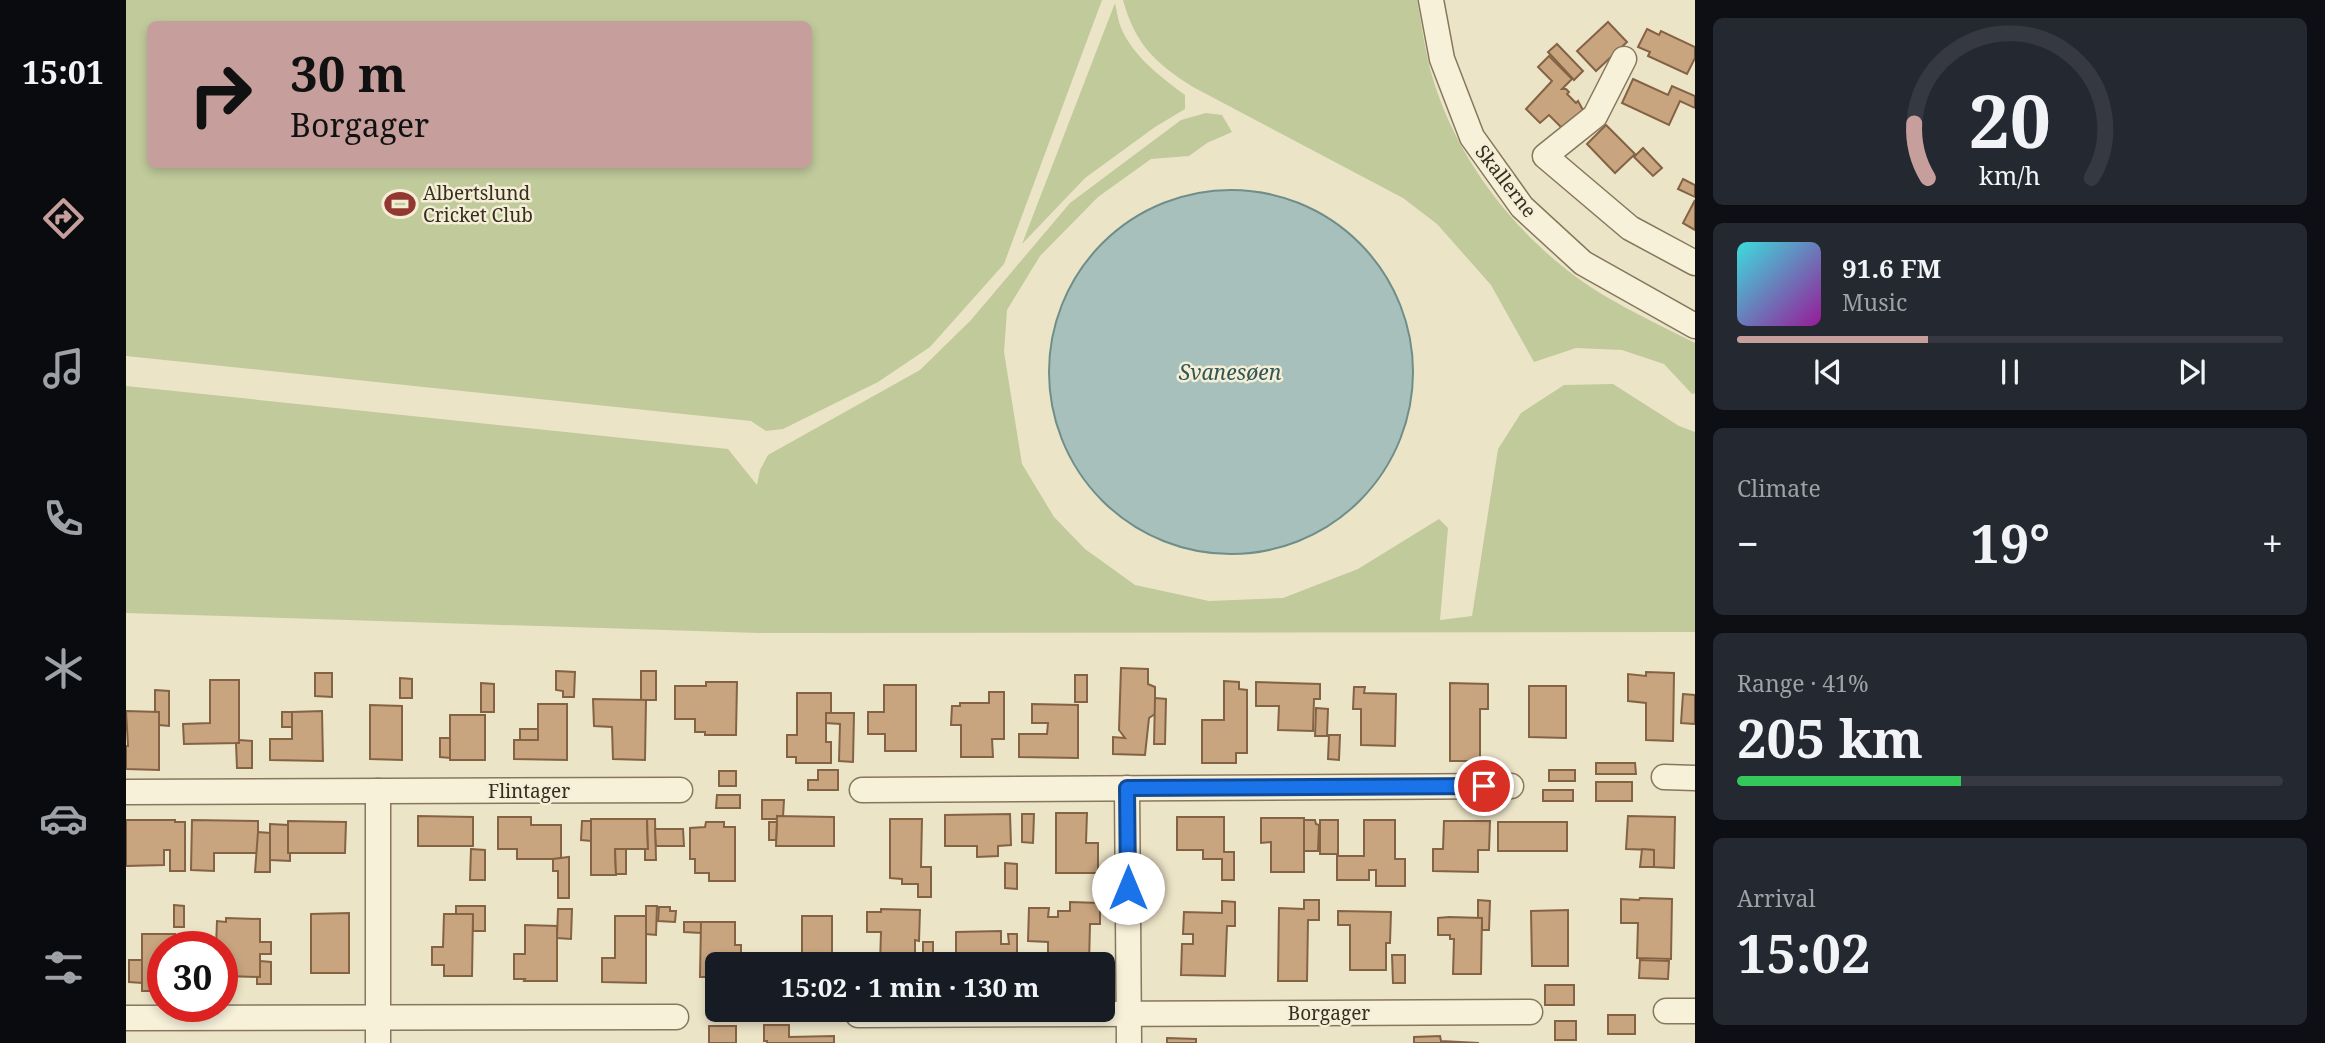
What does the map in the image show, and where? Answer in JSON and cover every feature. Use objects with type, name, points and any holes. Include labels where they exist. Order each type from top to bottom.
[{"type":"street","name":"Skallerne","points":[[1431,0],[1442,59],[1472,137],[1522,208],[1583,263],[1695,326]]},
{"type":"street","points":[[1624,59],[1595,116],[1545,156],[1630,228],[1695,263]]},
{"type":"street","points":[[1664,776],[1695,778]]},
{"type":"street","points":[[862,790],[1511,786]]},
{"type":"street","points":[[1127,788],[1129,1043]]},
{"type":"street","name":"Flintager","points":[[126,792],[680,790]]},
{"type":"street","points":[[377,791],[378,1043]]},
{"type":"street","points":[[1666,1011],[1695,1011]]},
{"type":"street","name":"Borgager","points":[[1115,1013],[1530,1012]]},
{"type":"street","points":[[126,1018],[677,1017]]},
{"type":"green space","points":[[126,0],[1102,0],[1004,264],[930,347],[878,382],[783,429],[766,431],[751,421],[126,356]]},
{"type":"green space","points":[[1123,0],[1417,0],[1433,79],[1460,143],[1478,174],[1523,230],[1548,255],[1576,277],[1605,296],[1695,343],[1695,393],[1692,394],[1664,364],[1622,350],[1576,348],[1534,362],[1491,285],[1437,224],[1403,198],[1180,78],[1157,61],[1140,41]]},
{"type":"green space","points":[[1115,3],[1127,40],[1149,66],[1185,95],[1185,109],[1155,127],[1085,178],[1022,244]]},
{"type":"green space","points":[[1206,113],[1222,115],[1232,132],[1207,143],[1189,156],[1151,159],[1098,197],[1040,256],[1007,310],[1004,352],[1022,464],[1054,517],[1085,549],[1135,585],[1209,601],[1283,598],[1358,569],[1439,519],[1448,528],[1440,620],[1472,616],[1498,449],[1521,413],[1564,385],[1613,384],[1679,426],[1695,432],[1695,632],[759,633],[126,613],[126,386],[728,449],[757,485],[760,470],[768,455],[920,370],[971,320],[1070,203],[1181,120]]},
{"type":"water","name":"Svanesøen","points":[[1231,190],[1267,193],[1301,204],[1317,211],[1360,243],[1392,286],[1399,302],[1410,336],[1413,372],[1410,408],[1399,442],[1392,458],[1360,501],[1317,533],[1301,540],[1267,551],[1231,554],[1195,551],[1161,540],[1145,533],[1102,501],[1070,458],[1063,442],[1052,408],[1049,372],[1052,336],[1063,302],[1070,286],[1102,243],[1145,211],[1161,204],[1195,193]]},
{"type":"building","points":[[1608,22],[1627,42],[1596,71],[1577,51]]},
{"type":"building","points":[[1647,29],[1659,35],[1661,31],[1695,47],[1695,58],[1687,74],[1648,56],[1650,52],[1638,47]]},
{"type":"building","points":[[1557,44],[1583,71],[1574,80],[1548,52]]},
{"type":"building","points":[[1549,56],[1572,79],[1562,89],[1569,92],[1567,94],[1576,103],[1578,101],[1583,110],[1563,129],[1549,115],[1540,123],[1526,109],[1552,81],[1538,67]]},
{"type":"building","points":[[1633,79],[1668,95],[1672,86],[1695,96],[1695,108],[1680,101],[1669,125],[1622,103]]},
{"type":"building","points":[[1606,125],[1635,154],[1615,173],[1587,144]]},
{"type":"building","points":[[1643,148],[1662,168],[1653,176],[1634,157]]},
{"type":"building","points":[[1683,179],[1695,185],[1695,197],[1678,189]]},
{"type":"building","points":[[1695,200],[1695,230],[1683,223]]},
{"type":"building","points":[[1121,668],[1148,669],[1148,684],[1155,687],[1155,714],[1149,718],[1145,755],[1113,754],[1113,737],[1125,738],[1119,730]]},
{"type":"building","points":[[556,671],[575,672],[574,697],[563,697],[563,691],[556,690]]},
{"type":"building","points":[[641,671],[656,671],[656,700],[641,700]]},
{"type":"building","points":[[1646,672],[1674,673],[1673,741],[1646,740],[1646,703],[1628,701],[1628,674],[1646,676]]},
{"type":"building","points":[[315,673],[332,673],[332,697],[315,696]]},
{"type":"building","points":[[1075,675],[1087,675],[1087,702],[1075,702]]},
{"type":"building","points":[[400,678],[412,679],[412,698],[400,698]]},
{"type":"building","points":[[210,680],[239,680],[239,743],[184,744],[183,724],[210,723]]},
{"type":"building","points":[[1224,681],[1239,682],[1239,689],[1247,690],[1247,753],[1236,753],[1236,763],[1202,763],[1202,720],[1224,720]]},
{"type":"building","points":[[706,682],[737,682],[736,735],[705,735],[705,732],[695,732],[695,719],[675,719],[675,686],[706,686]]},
{"type":"building","points":[[1256,682],[1320,684],[1320,699],[1314,699],[1313,731],[1278,730],[1279,706],[1256,706]]},
{"type":"building","points":[[481,683],[494,684],[494,712],[481,712]]},
{"type":"building","points":[[1450,683],[1488,684],[1488,709],[1480,709],[1480,761],[1450,761]]},
{"type":"building","points":[[884,685],[916,685],[916,751],[885,751],[885,734],[868,734],[868,712],[884,712]]},
{"type":"building","points":[[1529,686],[1566,686],[1566,738],[1529,737]]},
{"type":"building","points":[[1354,687],[1365,687],[1364,693],[1396,694],[1395,746],[1361,745],[1361,709],[1353,709]]},
{"type":"building","points":[[155,690],[169,691],[169,726],[159,725],[159,712],[155,712]]},
{"type":"building","points":[[989,692],[1004,692],[1004,739],[992,739],[993,757],[961,757],[961,725],[951,725],[952,706],[960,706],[960,703],[989,703]]},
{"type":"building","points":[[797,693],[831,693],[831,713],[826,713],[826,742],[831,742],[831,763],[796,763],[796,757],[787,757],[787,735],[797,735]]},
{"type":"building","points":[[1683,694],[1695,695],[1695,724],[1681,723]]},
{"type":"building","points":[[1155,698],[1166,699],[1165,744],[1154,744]]},
{"type":"building","points":[[593,699],[646,700],[645,760],[613,759],[612,727],[594,726]]},
{"type":"building","points":[[538,704],[567,704],[567,760],[514,759],[514,740],[538,740]]},
{"type":"building","points":[[1032,704],[1078,705],[1078,758],[1019,757],[1019,734],[1047,734],[1048,723],[1032,723]]},
{"type":"building","points":[[370,705],[402,706],[402,760],[370,759]]},
{"type":"building","points":[[1316,708],[1328,709],[1327,736],[1315,736]]},
{"type":"building","points":[[126,711],[159,712],[159,770],[126,769]]},
{"type":"building","points":[[322,711],[323,761],[270,760],[270,739],[292,739],[292,712]]},
{"type":"building","points":[[282,712],[292,712],[292,727],[282,727]]},
{"type":"building","points":[[826,713],[854,713],[853,762],[839,761],[840,724],[826,723]]},
{"type":"building","points":[[450,715],[485,715],[485,760],[450,760]]},
{"type":"building","points":[[520,729],[538,729],[538,740],[520,740]]},
{"type":"building","points":[[1329,735],[1340,735],[1339,760],[1328,759]]},
{"type":"building","points":[[440,738],[450,738],[450,758],[440,757]]},
{"type":"building","points":[[239,740],[252,741],[252,768],[237,768],[236,743],[239,743]]},
{"type":"building","points":[[1596,763],[1635,763],[1636,774],[1596,774]]},
{"type":"building","points":[[818,770],[838,770],[838,790],[808,790],[808,780],[818,780]]},
{"type":"building","points":[[1549,770],[1575,770],[1575,781],[1549,781]]},
{"type":"building","points":[[719,771],[736,771],[736,786],[719,786]]},
{"type":"building","points":[[1596,782],[1632,782],[1632,801],[1596,801]]},
{"type":"building","points":[[1543,790],[1573,790],[1573,801],[1543,801]]},
{"type":"building","points":[[717,795],[740,795],[740,808],[716,808]]},
{"type":"building","points":[[762,800],[784,800],[783,817],[762,819]]},
{"type":"building","points":[[1056,813],[1087,813],[1086,843],[1098,843],[1098,873],[1056,873]]},
{"type":"building","points":[[1010,814],[1011,845],[998,846],[998,856],[977,857],[977,846],[945,846],[945,815]]},
{"type":"building","points":[[1022,814],[1034,814],[1033,843],[1022,842]]},
{"type":"building","points":[[418,816],[473,817],[473,846],[418,846]]},
{"type":"building","points":[[777,816],[834,817],[834,846],[776,846]]},
{"type":"building","points":[[1628,816],[1675,817],[1674,868],[1654,867],[1654,850],[1626,849]]},
{"type":"building","points":[[498,817],[531,817],[531,825],[561,825],[561,859],[517,859],[517,849],[498,849]]},
{"type":"building","points":[[1177,817],[1224,817],[1224,852],[1234,852],[1234,880],[1222,880],[1222,859],[1203,859],[1203,850],[1177,850]]},
{"type":"building","points":[[1261,818],[1304,818],[1304,872],[1271,872],[1271,842],[1261,843]]},
{"type":"building","points":[[591,819],[647,819],[648,849],[615,849],[616,875],[591,875]]},
{"type":"building","points":[[647,819],[655,819],[656,860],[645,860],[645,849],[648,849]]},
{"type":"building","points":[[890,819],[922,819],[921,867],[931,867],[931,897],[918,897],[918,884],[902,884],[902,879],[890,878]]},
{"type":"building","points":[[126,820],[185,822],[185,871],[170,871],[170,850],[164,850],[164,865],[126,866]]},
{"type":"building","points":[[192,820],[258,821],[258,853],[214,853],[214,871],[191,870]]},
{"type":"building","points":[[1304,820],[1315,820],[1319,825],[1318,851],[1304,851]]},
{"type":"building","points":[[1320,820],[1338,820],[1338,854],[1320,854]]},
{"type":"building","points":[[1364,820],[1395,820],[1395,859],[1405,859],[1405,886],[1376,886],[1376,870],[1369,870],[1369,880],[1337,880],[1337,856],[1364,856]]},
{"type":"building","points":[[288,821],[346,822],[345,853],[288,853]]},
{"type":"building","points":[[582,821],[591,821],[591,841],[581,840]]},
{"type":"building","points":[[1444,821],[1490,821],[1489,850],[1478,850],[1478,872],[1433,871],[1433,849],[1443,849]]},
{"type":"building","points":[[706,822],[724,822],[724,827],[735,827],[735,881],[709,881],[709,873],[695,873],[695,859],[690,859],[690,828],[705,827]]},
{"type":"building","points":[[769,822],[777,822],[776,840],[769,840]]},
{"type":"building","points":[[1498,822],[1567,822],[1567,851],[1498,851]]},
{"type":"building","points":[[270,824],[288,825],[290,861],[270,860]]},
{"type":"building","points":[[655,829],[683,829],[684,846],[656,846]]},
{"type":"building","points":[[258,832],[270,833],[270,872],[255,872]]},
{"type":"building","points":[[471,849],[485,850],[485,880],[470,880]]},
{"type":"building","points":[[615,849],[626,849],[626,874],[616,874]]},
{"type":"building","points":[[1642,849],[1654,850],[1654,867],[1640,867]]},
{"type":"building","points":[[569,857],[569,898],[558,898],[558,871],[553,871],[553,859]]},
{"type":"building","points":[[1005,863],[1017,864],[1017,889],[1005,888]]},
{"type":"building","points":[[1621,899],[1672,899],[1671,959],[1637,958],[1638,923],[1621,923]]},
{"type":"building","points":[[1304,900],[1319,900],[1319,920],[1308,920],[1307,981],[1278,981],[1279,908],[1304,909]]},
{"type":"building","points":[[1478,900],[1490,901],[1489,930],[1482,930],[1482,918],[1478,918]]},
{"type":"building","points":[[1222,901],[1235,902],[1235,926],[1227,926],[1225,976],[1181,975],[1182,944],[1193,944],[1193,934],[1183,934],[1184,912],[1222,913]]},
{"type":"building","points":[[1070,902],[1100,903],[1100,924],[1090,924],[1089,952],[1048,952],[1048,942],[1028,941],[1029,908],[1049,908],[1048,917],[1058,917],[1058,911],[1070,911]]},
{"type":"building","points":[[174,905],[184,906],[184,927],[174,927]]},
{"type":"building","points":[[456,906],[485,906],[485,931],[473,931],[473,914],[456,914]]},
{"type":"building","points":[[646,906],[657,906],[656,935],[646,934]]},
{"type":"building","points":[[659,907],[670,907],[670,911],[676,911],[675,922],[658,921]]},
{"type":"building","points":[[558,909],[572,909],[571,939],[557,938]]},
{"type":"building","points":[[881,909],[920,910],[919,941],[915,940],[915,952],[880,952],[881,932],[867,932],[867,912],[881,912]]},
{"type":"building","points":[[1568,910],[1568,966],[1532,966],[1531,911]]},
{"type":"building","points":[[1338,911],[1391,912],[1390,943],[1386,943],[1386,970],[1350,970],[1350,925],[1338,925]]},
{"type":"building","points":[[349,913],[349,973],[311,973],[311,914]]},
{"type":"building","points":[[444,914],[473,914],[472,976],[444,976],[444,965],[432,965],[432,947],[443,947]]},
{"type":"building","points":[[615,916],[646,916],[646,983],[602,982],[602,958],[615,958]]},
{"type":"building","points":[[802,916],[832,916],[832,952],[802,952]]},
{"type":"building","points":[[226,918],[260,919],[260,942],[271,942],[271,954],[260,954],[260,977],[238,976],[238,931],[217,931],[217,921],[226,922]]},
{"type":"building","points":[[1438,918],[1482,918],[1481,974],[1453,974],[1454,939],[1450,939],[1450,935],[1438,935]]},
{"type":"building","points":[[684,922],[701,922],[701,933],[684,932]]},
{"type":"building","points":[[701,922],[735,922],[735,945],[741,945],[741,952],[705,952],[705,977],[700,977]]},
{"type":"building","points":[[525,925],[557,926],[557,981],[514,979],[514,954],[525,954]]},
{"type":"building","points":[[1001,931],[1001,944],[1009,944],[1008,934],[1017,934],[1017,952],[956,952],[956,932]]},
{"type":"building","points":[[142,934],[147,934],[147,991],[142,991]]},
{"type":"building","points":[[923,942],[933,942],[933,952],[923,952]]},
{"type":"building","points":[[1392,955],[1405,955],[1405,983],[1393,983]]},
{"type":"building","points":[[129,960],[142,960],[142,983],[129,982]]},
{"type":"building","points":[[1640,960],[1669,961],[1668,979],[1639,978]]},
{"type":"building","points":[[260,961],[271,962],[271,984],[257,984]]},
{"type":"building","points":[[1545,985],[1574,985],[1574,1005],[1545,1005]]},
{"type":"building","points":[[1608,1015],[1635,1015],[1635,1034],[1608,1034]]},
{"type":"building","points":[[1555,1021],[1576,1021],[1576,1040],[1555,1040]]},
{"type":"building","points":[[764,1025],[789,1025],[789,1037],[834,1036],[834,1043],[767,1043],[764,1041]]},
{"type":"building","points":[[709,1026],[736,1026],[736,1043],[709,1043]]},
{"type":"building","points":[[1440,1036],[1441,1041],[1479,1043],[1414,1043],[1414,1037]]},
{"type":"building","points":[[1167,1038],[1196,1039],[1196,1043],[1167,1043]]},
{"type":"place","name":"Albertslund Cricket Club","points":[[400,204]]},
{"type":"route","points":[[1128,888],[1127,788],[1484,786]]}]
